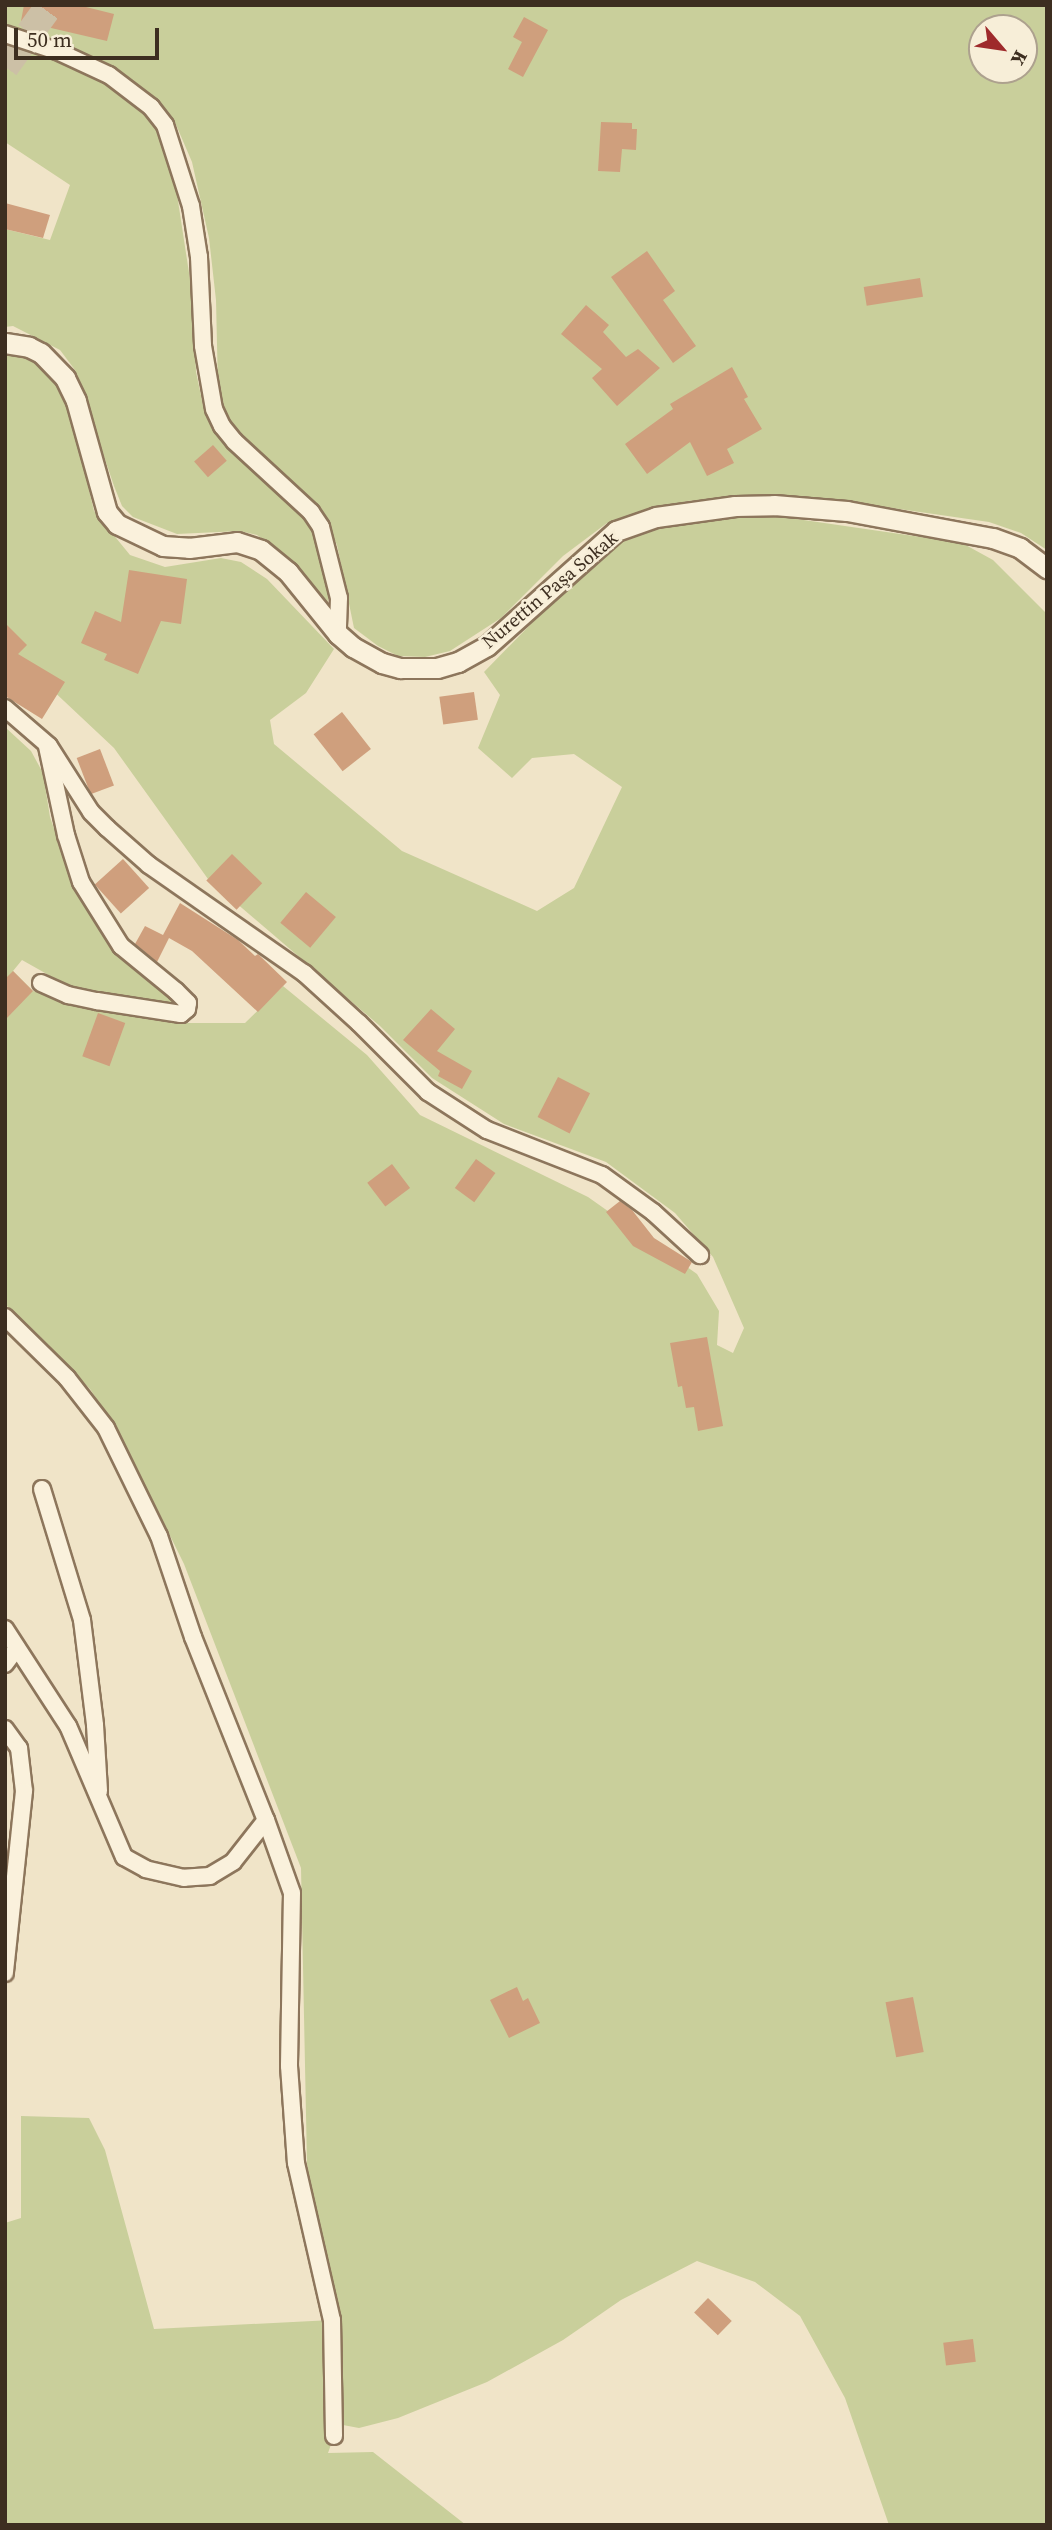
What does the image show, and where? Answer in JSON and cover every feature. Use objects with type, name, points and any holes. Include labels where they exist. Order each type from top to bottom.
[{"type":"street","points":[[5,34],[57,51],[109,75],[151,107],[165,125],[191,205],[199,257],[206,368],[214,409],[222,426],[234,441],[311,512],[321,527],[339,598],[338,634]]},
{"type":"street","name":"Nurettin Paşa Sokak","points":[[5,343],[41,352],[65,378],[76,401],[107,512],[117,524],[138,537],[163,547],[189,548],[237,542],[261,550],[288,572],[338,634],[364,655],[400,667],[437,668],[458,662],[487,646],[516,623],[616,531],[656,517],[735,506],[774,505],[847,511],[963,532],[1020,548],[1047,568]]},
{"type":"street","points":[[5,708],[47,743],[91,812],[107,828],[149,865],[304,973],[428,1092],[486,1130],[602,1175],[653,1212],[700,1255]]},
{"type":"street","points":[[41,983],[68,995],[181,1014],[187,1009],[188,1003],[121,946],[81,882],[66,835],[47,743]]},
{"type":"street","points":[[5,1317],[67,1378],[106,1428],[121,1454],[159,1536],[193,1637],[292,1893],[289,2066],[296,2163],[332,2320],[334,2436]]},
{"type":"street","points":[[42,1489],[82,1620],[95,1725],[100,1803]]},
{"type":"street","points":[[5,1629],[68,1726],[124,1857],[146,1869],[184,1878],[210,1876],[233,1862],[266,1820]]},
{"type":"street","points":[[5,1664],[18,1648]]},
{"type":"street","points":[[5,1729],[19,1748],[24,1791],[5,1973]]},
{"type":"green space","points":[[5,5],[1047,5],[1047,550],[1021,533],[989,522],[830,499],[762,495],[687,501],[607,523],[563,556],[501,618],[450,651],[425,657],[398,656],[378,646],[354,628],[337,545],[322,512],[245,443],[225,411],[218,389],[216,300],[209,238],[192,162],[174,120],[154,98],[120,74],[67,47],[5,24]]},
{"type":"green space","points":[[5,45],[67,62],[116,89],[143,111],[161,134],[173,168],[193,299],[196,372],[203,405],[217,431],[315,530],[330,588],[327,605],[321,603],[293,561],[257,535],[240,531],[177,534],[133,517],[122,506],[114,486],[75,370],[60,350],[13,326],[5,327],[5,229],[50,240],[70,185],[5,142]]},
{"type":"green space","points":[[5,354],[30,359],[60,385],[69,405],[94,511],[130,555],[165,567],[221,558],[241,562],[267,579],[334,649],[306,693],[270,720],[274,744],[402,851],[537,911],[574,888],[622,787],[574,754],[532,758],[512,778],[478,748],[500,695],[484,672],[565,589],[617,544],[654,530],[720,517],[783,517],[962,543],[993,560],[1047,614],[1047,2525],[889,2525],[845,2398],[800,2316],[755,2282],[697,2261],[621,2300],[563,2340],[487,2382],[398,2418],[359,2428],[343,2425],[339,2356],[307,2164],[301,1868],[184,1564],[119,1432],[90,1389],[5,1304],[5,727],[31,751],[43,773],[50,817],[64,858],[82,899],[102,932],[124,960],[172,997],[174,1003],[167,1005],[77,991],[22,960],[13,971],[33,991],[71,1002],[183,1023],[245,1023],[283,986],[367,1055],[420,1115],[588,1197],[697,1274],[719,1311],[717,1345],[733,1353],[744,1328],[713,1257],[675,1213],[606,1162],[504,1124],[432,1078],[380,1026],[208,879],[114,748],[48,686],[5,679]]},
{"type":"green space","points":[[21,2116],[89,2118],[105,2150],[154,2329],[332,2320],[334,2436],[328,2453],[373,2452],[466,2525],[5,2525],[5,2223],[21,2218]]},
{"type":"building","points":[[24,5],[78,5],[114,14],[107,41],[21,21]]},
{"type":"building","points":[[524,17],[548,30],[523,77],[508,69],[522,42],[513,37]]},
{"type":"building","points":[[601,122],[632,123],[632,129],[637,129],[636,150],[622,149],[620,172],[598,171]]},
{"type":"building","points":[[5,203],[50,215],[43,238],[5,229]]},
{"type":"building","points":[[647,251],[675,291],[663,300],[696,346],[673,363],[611,277]]},
{"type":"building","points":[[920,278],[923,297],[867,306],[864,287]]},
{"type":"building","points":[[586,305],[609,325],[603,332],[626,357],[638,349],[660,368],[617,406],[592,378],[602,369],[561,334]]},
{"type":"building","points":[[732,367],[748,397],[744,399],[762,429],[727,449],[734,463],[707,476],[690,442],[647,474],[625,444],[673,409],[670,404]]},
{"type":"building","points":[[213,445],[227,461],[208,477],[194,461]]},
{"type":"building","points":[[129,570],[187,579],[181,624],[161,621],[138,674],[104,660],[107,654],[81,643],[95,611],[121,622]]},
{"type":"building","points":[[5,623],[27,645],[18,654],[65,682],[42,719],[5,696]]},
{"type":"building","points":[[474,692],[478,720],[443,725],[439,697]]},
{"type":"building","points":[[342,712],[371,749],[343,771],[314,734]]},
{"type":"building","points":[[100,749],[114,785],[91,794],[77,758]]},
{"type":"building","points":[[232,854],[262,883],[237,910],[206,881]]},
{"type":"building","points":[[123,859],[149,888],[121,913],[95,884]]},
{"type":"building","points":[[306,892],[336,917],[310,948],[280,923]]},
{"type":"building","points":[[180,903],[238,940],[255,956],[258,954],[287,982],[258,1012],[192,951],[169,938],[157,962],[135,944],[145,926],[163,935]]},
{"type":"building","points":[[13,971],[33,991],[5,1020],[5,979]]},
{"type":"building","points":[[431,1009],[455,1029],[437,1051],[472,1071],[462,1089],[438,1076],[440,1071],[403,1040]]},
{"type":"building","points":[[98,1013],[125,1023],[110,1066],[82,1056]]},
{"type":"building","points":[[558,1077],[590,1093],[570,1133],[538,1117]]},
{"type":"building","points":[[476,1159],[495,1173],[474,1202],[455,1188]]},
{"type":"building","points":[[392,1164],[410,1188],[385,1207],[367,1183]]},
{"type":"building","points":[[620,1201],[632,1210],[654,1238],[692,1262],[685,1274],[633,1246],[606,1212]]},
{"type":"building","points":[[707,1337],[723,1426],[698,1431],[694,1407],[686,1408],[682,1386],[678,1387],[670,1343]]},
{"type":"building","points":[[517,1987],[523,2001],[528,1998],[540,2023],[509,2038],[490,2000]]},
{"type":"building","points":[[913,1997],[924,2052],[896,2057],[886,2002]]},
{"type":"building","points":[[708,2298],[732,2321],[718,2335],[694,2312]]},
{"type":"building","points":[[973,2339],[976,2362],[946,2365],[943,2343]]},
{"type":"tunnel","points":[[5,67],[50,5]]}]
